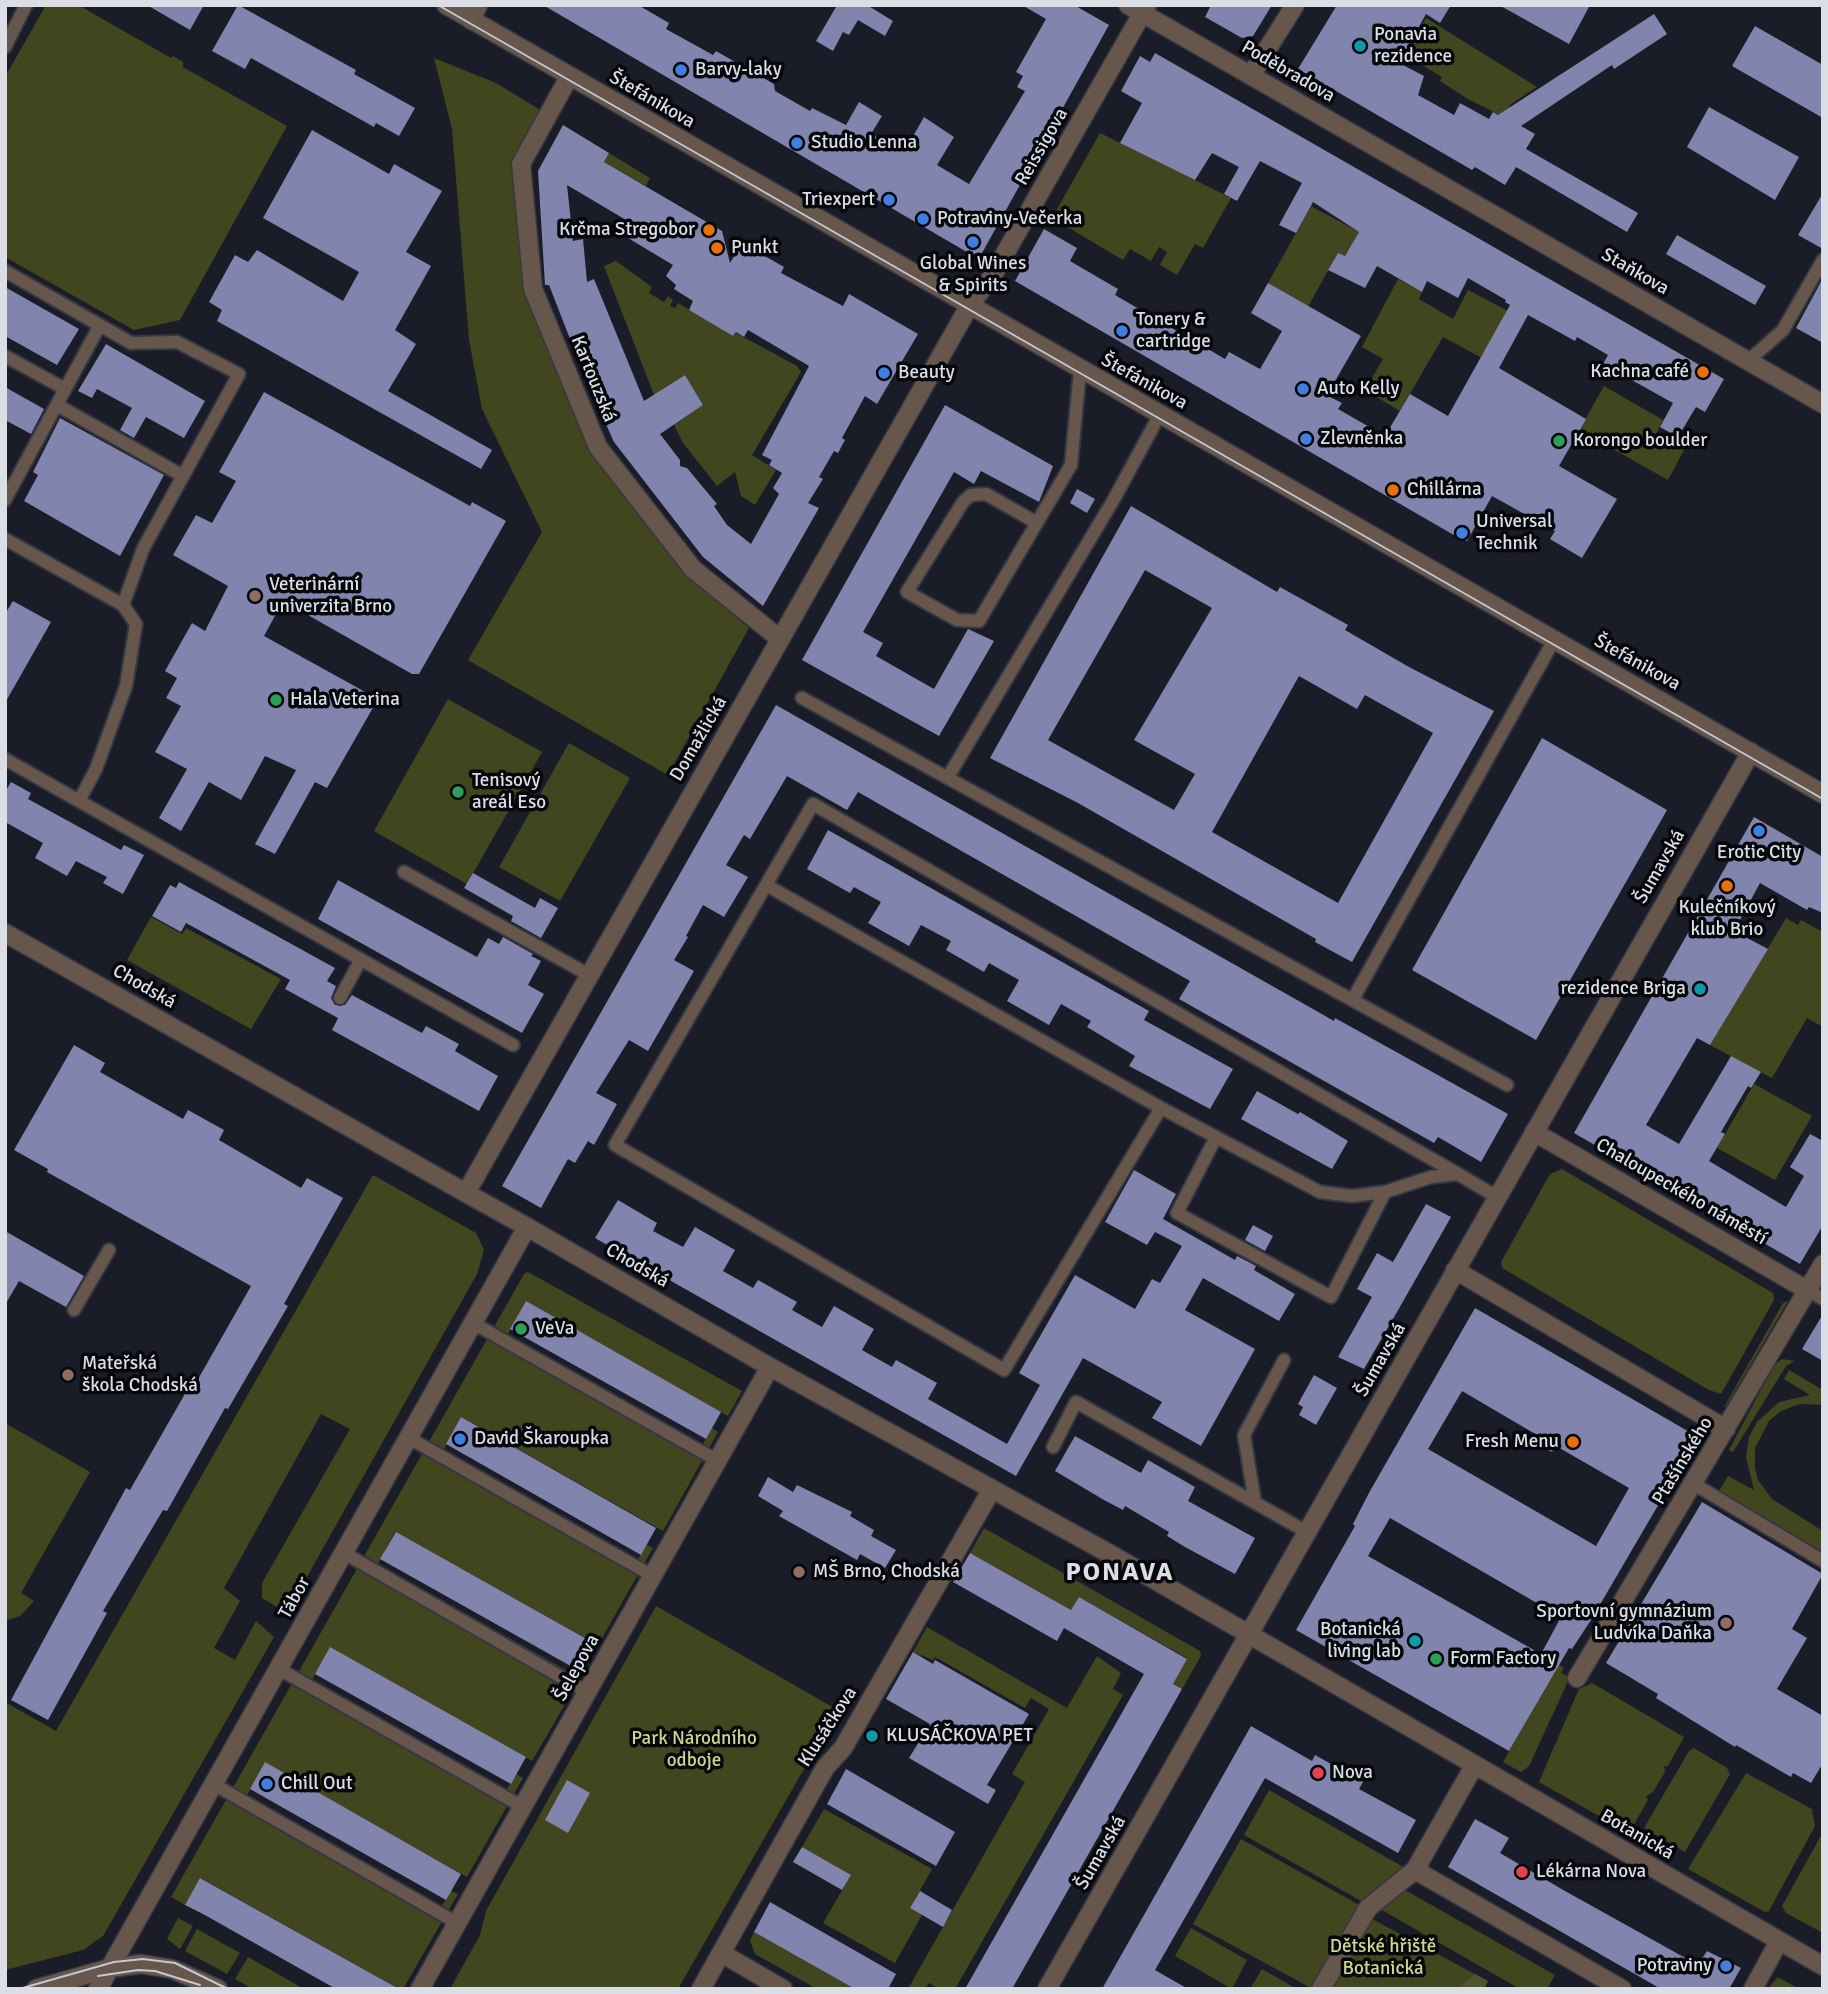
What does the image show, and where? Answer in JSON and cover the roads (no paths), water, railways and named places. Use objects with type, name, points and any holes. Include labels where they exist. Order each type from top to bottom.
[{"type":"street","name":"Štefánikova","points":[[446,5],[474,13],[569,77],[1823,794]]},
{"type":"street","points":[[1251,75],[1295,5]]},
{"type":"street","name":"Poděbradova","points":[[1139,8],[1426,175]]},
{"type":"street","name":"Reissigova","points":[[969,306],[991,278],[1139,8]]},
{"type":"street","name":"Kartouzská","points":[[569,77],[521,164],[533,289],[598,447],[693,569],[780,639]]},
{"type":"street","name":"Staňkova","points":[[1426,175],[1823,404]]},
{"type":"street","name":"Domažlická","points":[[466,1192],[969,306]]},
{"type":"street","name":"Šumavská","points":[[1047,1989],[1751,752]]},
{"type":"street","name":"Chodská","points":[[5,933],[466,1192],[770,1367],[1169,1588],[1248,1636]]},
{"type":"street","name":"Chaloupeckého náměstí","points":[[1534,1132],[1815,1295]]},
{"type":"street","name":"Tábor","points":[[98,1989],[527,1227]]},
{"type":"street","name":"Ptašínského","points":[[1577,1678],[1726,1429],[1815,1295],[1823,1264]]},
{"type":"street","points":[[1455,1270],[1726,1429]]},
{"type":"street","name":"Šelepova","points":[[420,1989],[770,1367]]},
{"type":"street","name":"Klusáčkova","points":[[701,1989],[825,1768],[843,1748],[992,1489]]},
{"type":"street","name":"Botanická","points":[[1248,1636],[1823,1966]]},
{"type":"street","points":[[1321,1989],[1368,1908],[1415,1870],[1474,1766]]},
{"type":"street","points":[[1415,1870],[1622,1989]]},
{"type":"street","points":[[1753,1989],[1779,1941]]},
{"type":"street","points":[[721,1953],[783,1989]]},
{"type":"street","points":[[36,1989],[110,1968],[141,1964],[162,1966],[218,1989]]},
{"type":"lane","points":[[5,47],[26,5]]},
{"type":"lane","points":[[1748,361],[1783,330],[1823,261]]},
{"type":"lane","points":[[5,271],[131,343],[177,342],[239,374],[143,549],[123,605]]},
{"type":"lane","points":[[5,500],[100,325]]},
{"type":"lane","points":[[5,356],[65,389]]},
{"type":"lane","points":[[1037,523],[986,494],[971,495],[963,502],[907,592],[957,620],[979,621],[1037,523],[1071,465],[1080,369]]},
{"type":"lane","points":[[57,404],[183,476]]},
{"type":"lane","points":[[948,777],[1114,499],[1160,415]]},
{"type":"lane","points":[[5,539],[123,605],[136,624],[126,686],[96,769],[79,801]]},
{"type":"lane","points":[[1353,999],[1554,640]]},
{"type":"lane","points":[[803,698],[1507,1085]]},
{"type":"lane","points":[[5,759],[513,1045]]},
{"type":"lane","points":[[1161,1108],[1004,1370],[615,1145],[813,804],[1497,1197]]},
{"type":"lane","points":[[404,872],[589,975]]},
{"type":"lane","points":[[766,885],[1161,1108],[1320,1192],[1352,1196],[1385,1192],[1431,1177],[1458,1174]]},
{"type":"lane","points":[[340,998],[360,961]]},
{"type":"lane","points":[[1216,1138],[1177,1213],[1331,1297],[1385,1192]]},
{"type":"lane","points":[[74,1310],[108,1250]]},
{"type":"lane","points":[[473,1323],[718,1461]]},
{"type":"lane","points":[[1255,1503],[1244,1436],[1284,1360]]},
{"type":"lane","points":[[1053,1447],[1076,1402],[1307,1532]]},
{"type":"lane","points":[[409,1438],[653,1576]]},
{"type":"lane","points":[[1694,1485],[1823,1561]]},
{"type":"lane","points":[[345,1553],[587,1692]]},
{"type":"lane","points":[[279,1670],[523,1807]]},
{"type":"lane","points":[[215,1785],[457,1923]]},
{"type":"tram line","points":[[438,5],[1823,799]]},
{"type":"tram line","points":[[19,1989],[114,1962],[143,1959],[175,1963],[228,1989]]},
{"type":"tram line","points":[[98,1976],[138,1970],[155,1971],[200,1985]]},
{"type":"place","name":"Ponavia rezidence","points":[[1360,46]]},
{"type":"place","name":"Barvy-laky","points":[[681,70]]},
{"type":"place","name":"Studio Lenna","points":[[797,143]]},
{"type":"place","name":"Triexpert","points":[[889,200]]},
{"type":"place","name":"Potraviny-Večerka","points":[[923,219]]},
{"type":"place","name":"Krčma Stregobor","points":[[709,230]]},
{"type":"place","name":"Global Wines & Spirits","points":[[973,242]]},
{"type":"place","name":"Punkt","points":[[717,248]]},
{"type":"place","name":"Tonery & cartridge","points":[[1122,331]]},
{"type":"place","name":"Kachna café","points":[[1703,372]]},
{"type":"place","name":"Beauty","points":[[884,373]]},
{"type":"place","name":"Auto Kelly","points":[[1303,389]]},
{"type":"place","name":"Zlevněnka","points":[[1306,439]]},
{"type":"place","name":"Korongo boulder","points":[[1559,441]]},
{"type":"place","name":"Chillárna","points":[[1393,490]]},
{"type":"place","name":"Universal Technik","points":[[1462,533]]},
{"type":"place","name":"Veterinární univerzita Brno","points":[[255,596]]},
{"type":"place","name":"Hala Veterina","points":[[276,700]]},
{"type":"place","name":"Tenisový areál Eso","points":[[458,792]]},
{"type":"place","name":"Erotic City","points":[[1759,831]]},
{"type":"place","name":"Kulečníkový klub Brio","points":[[1727,886]]},
{"type":"place","name":"rezidence Briga","points":[[1700,989]]},
{"type":"place","name":"VeVa","points":[[521,1329]]},
{"type":"place","name":"Mateřská škola Chodská","points":[[68,1375]]},
{"type":"place","name":"David Škaroupka","points":[[460,1439]]},
{"type":"place","name":"Fresh Menu","points":[[1573,1442]]},
{"type":"place","name":"MŠ Brno, Chodská","points":[[799,1572]]},
{"type":"place","name":"Sportovní gymnázium Ludvíka Daňka","points":[[1726,1623]]},
{"type":"place","name":"Botanická living lab","points":[[1415,1641]]},
{"type":"place","name":"Form Factory","points":[[1436,1659]]},
{"type":"place","name":"KLUSÁČKOVA PET","points":[[872,1736]]},
{"type":"place","name":"Nova","points":[[1318,1773]]},
{"type":"place","name":"Chill Out","points":[[267,1784]]},
{"type":"place","name":"Lékárna Nova","points":[[1522,1872]]},
{"type":"place","name":"Potraviny","points":[[1726,1966]]},
{"type":"district","name":"PONAVA","points":[[1120,1573]]},
{"type":"park label","name":"Park Národního odboje","points":[[694,1750]]},
{"type":"park label","name":"Dětské hřiště Botanická","points":[[1383,1958]]}]
